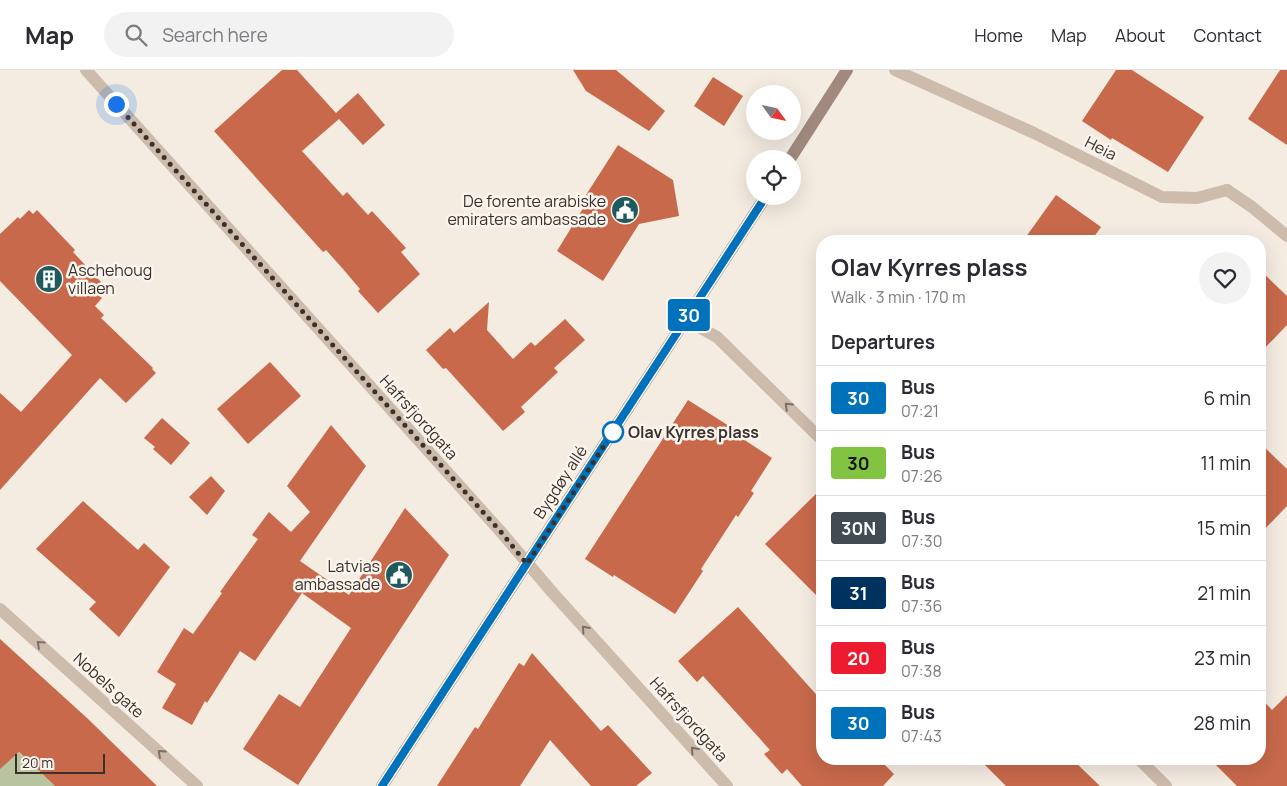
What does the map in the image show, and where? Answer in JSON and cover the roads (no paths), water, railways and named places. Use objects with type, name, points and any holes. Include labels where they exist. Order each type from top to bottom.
[{"type":"main road","points":[[796,150],[847,70]]},
{"type":"main road","name":"Bygdøy allé","points":[[382,786],[760,205]]},
{"type":"street","name":"Hafrsfjordgata","points":[[86,70],[727,786]]},
{"type":"street","name":"Heia","points":[[895,70],[1034,133],[1162,198],[1197,198],[1227,190],[1252,207],[1287,236]]},
{"type":"street","points":[[686,320],[717,337],[816,434]]},
{"type":"street","name":"Nobels gate","points":[[0,609],[196,786]]},
{"type":"street","points":[[1145,765],[1166,786]]},
{"type":"place","name":"De forente arabiske emiraters ambassade","points":[[625,210]]},
{"type":"place","name":"Aschehoug villaen","points":[[49,279]]},
{"type":"place","name":"Olav Kyrres plass","points":[[613,432]]},
{"type":"place","name":"Latvias ambassade","points":[[399,575]]}]
